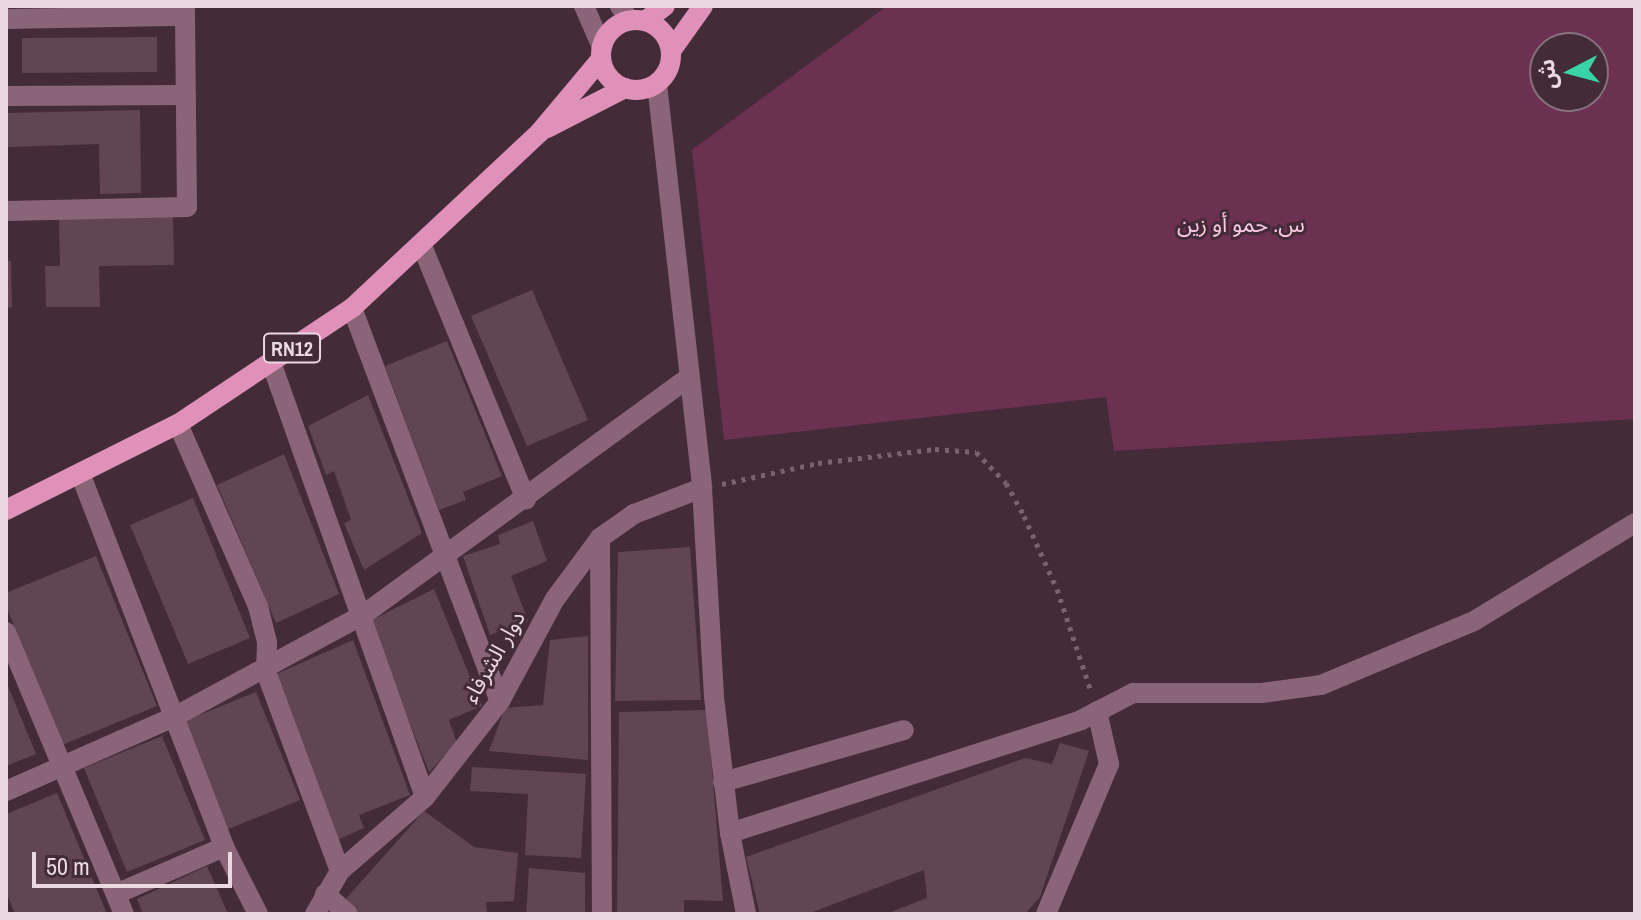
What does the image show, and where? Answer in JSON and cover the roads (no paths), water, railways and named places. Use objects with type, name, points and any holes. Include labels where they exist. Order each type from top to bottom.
[{"type":"main road","name":"RN12","points":[[6,510],[178,424],[352,308],[422,246],[540,132],[602,53],[607,35],[631,16],[665,6]]},
{"type":"main road","points":[[657,84],[666,74],[671,51],[703,6]]},
{"type":"main road","points":[[631,16],[667,37],[671,51]]},
{"type":"main road","points":[[602,53],[605,72],[625,88]]},
{"type":"main road","name":"RN12","points":[[540,132],[625,88],[657,84]]},
{"type":"street","points":[[584,6],[602,53]]},
{"type":"street","points":[[6,19],[185,11],[187,207],[6,211]]},
{"type":"street","points":[[657,84],[702,488],[723,782],[746,914]]},
{"type":"street","points":[[6,96],[186,95]]},
{"type":"street","points":[[422,246],[526,500]]},
{"type":"street","points":[[352,308],[500,701]]},
{"type":"street","points":[[271,362],[425,797]]},
{"type":"street","points":[[6,791],[174,717],[266,672],[363,615],[526,500],[688,378]]},
{"type":"street","points":[[178,424],[258,606],[267,643],[266,672],[340,871]]},
{"type":"street","points":[[80,473],[224,847],[258,914]]},
{"type":"street","name":"دوار الشرفاء","points":[[315,914],[340,871],[425,797],[500,701],[555,599],[600,538],[634,514],[702,488]]},
{"type":"street","points":[[730,833],[935,770],[1097,711],[1133,693],[1262,693],[1321,685],[1474,621],[1635,523]]},
{"type":"street","points":[[600,538],[602,914]]},
{"type":"street","points":[[6,632],[124,914]]},
{"type":"street","points":[[1046,914],[1109,764],[1097,711]]},
{"type":"street","points":[[723,782],[904,730]]},
{"type":"street","points":[[116,894],[224,847]]},
{"type":"street","points":[[325,894],[348,914]]},
{"type":"park label","name":"س. حمو أو زين","points":[[1241,225]]}]
